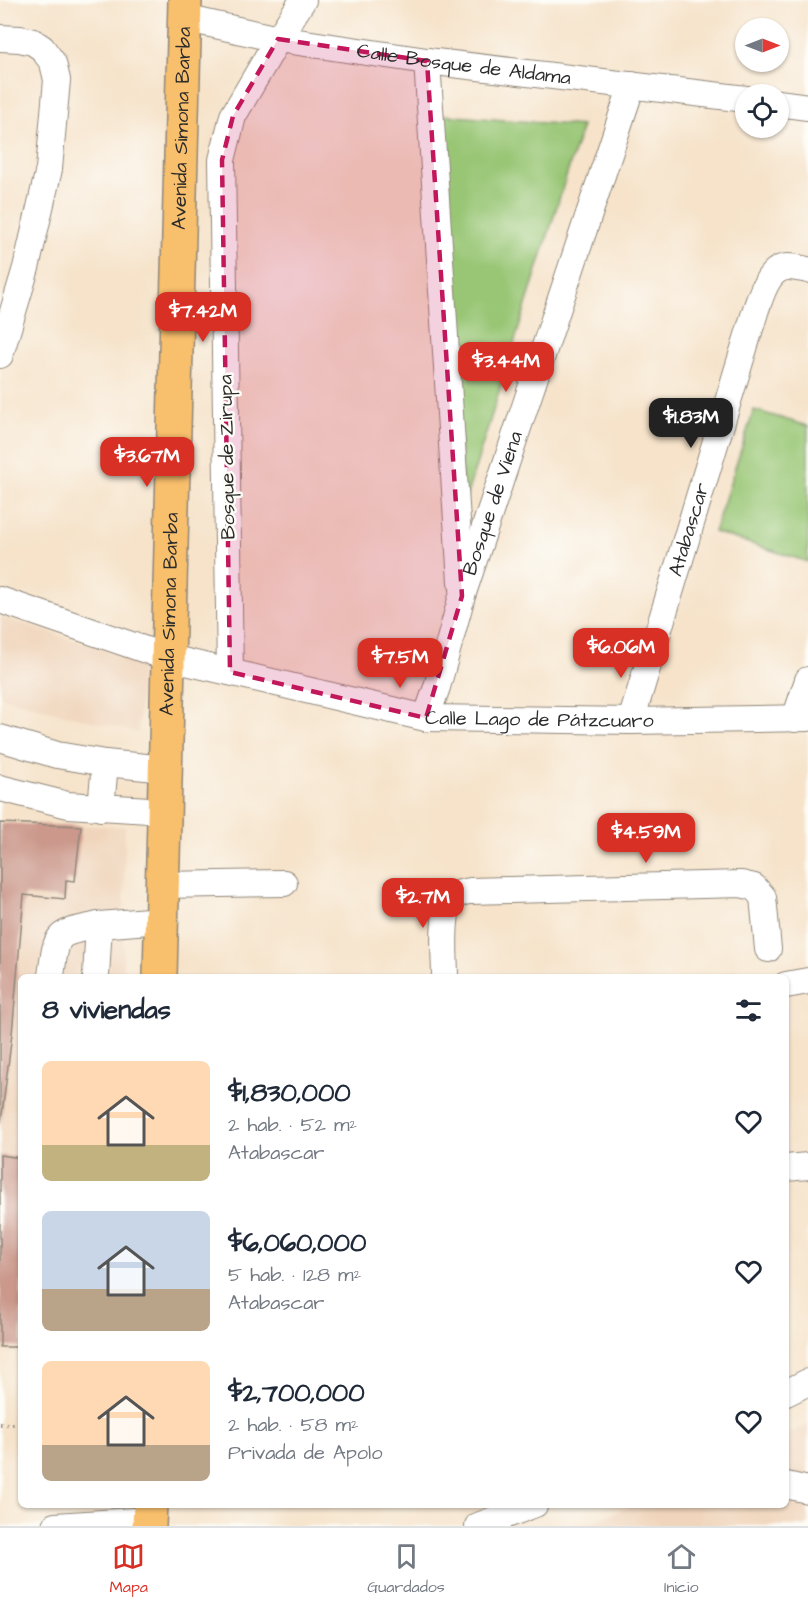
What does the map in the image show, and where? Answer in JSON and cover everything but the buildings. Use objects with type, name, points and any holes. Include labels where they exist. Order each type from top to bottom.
[{"type":"main road","name":"Avenida Simona Barba","points":[[160,974],[184,9]]},
{"type":"street","name":"Bosque de Zirupa","points":[[230,672],[222,160],[234,116],[303,0]]},
{"type":"street","name":"Calle Bosque de Aldama","points":[[184,9],[278,39],[427,61],[735,98]]},
{"type":"street","points":[[0,38],[33,42],[42,48],[53,63],[57,80],[49,169],[26,268],[0,355]]},
{"type":"street","points":[[427,61],[462,596]]},
{"type":"street","name":"Bosque de Viena","points":[[426,718],[462,596],[632,85]]},
{"type":"street","points":[[789,104],[808,107]]},
{"type":"street","name":"Atabascar","points":[[631,721],[756,309],[767,282],[776,270],[788,266],[808,270]]},
{"type":"street","name":"Calle Lago de Pátzcuaro","points":[[0,600],[169,658],[426,718],[631,721],[802,719]]},
{"type":"street","points":[[802,719],[808,680]]},
{"type":"street","points":[[0,738],[57,755],[166,769]]},
{"type":"street","points":[[111,809],[114,764]]},
{"type":"street","points":[[0,788],[68,805],[165,811]]},
{"type":"street","points":[[162,885],[284,883]]},
{"type":"street","points":[[445,974],[447,907],[460,892],[470,891],[741,884],[754,887],[763,897],[768,949]]},
{"type":"street","points":[[51,974],[54,951],[61,935],[99,925],[161,920]]},
{"type":"street","points":[[96,974],[99,925]]},
{"type":"street","points":[[789,984],[808,981]]},
{"type":"street","points":[[789,1168],[808,1166]]},
{"type":"street","points":[[789,1392],[808,1382]]},
{"type":"street","points":[[789,1486],[808,1490]]},
{"type":"street","points":[[478,1526],[525,1508]]},
{"type":"street","points":[[55,1526],[150,1517]]},
{"type":"path","points":[[0,1424],[18,1424]]},
{"type":"highlighted area","points":[[278,39],[427,61],[462,596],[426,718],[230,672],[222,160],[233,116]]},
{"type":"shaded area","points":[[0,616],[142,662],[138,733],[0,697]]},
{"type":"shaded area","points":[[0,823],[125,827],[123,974],[18,974],[18,1352],[0,1352]]},
{"type":"shaded area","points":[[808,1425],[808,1526],[580,1526],[626,1508],[789,1508],[789,1434]]},
{"type":"green space","points":[[443,115],[582,126],[463,507]]},
{"type":"green space","points":[[754,410],[808,426],[808,562],[714,532]]}]
